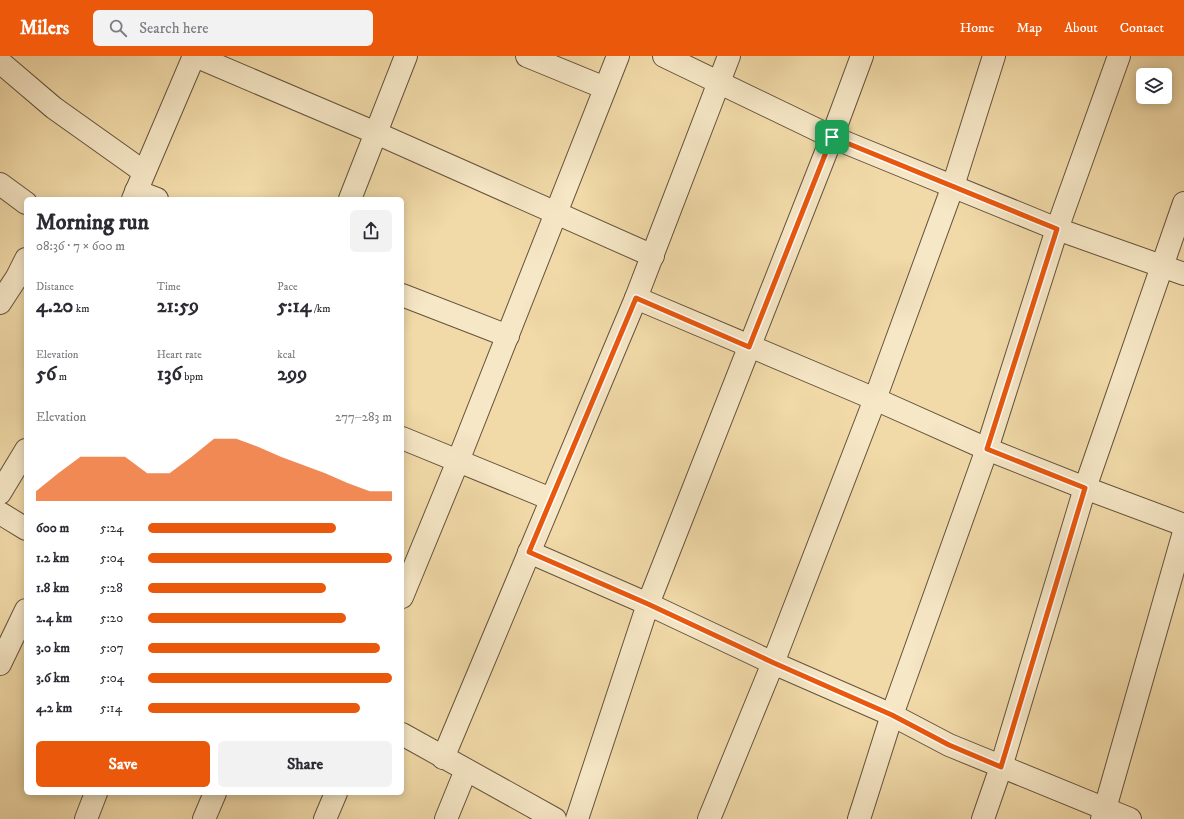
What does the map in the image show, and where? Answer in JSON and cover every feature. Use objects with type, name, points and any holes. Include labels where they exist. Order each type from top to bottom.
[{"type":"street","points":[[138,187],[195,56],[376,133],[653,256]]},
{"type":"street","points":[[351,197],[406,56]]},
{"type":"street","points":[[527,56],[605,88]]},
{"type":"street","points":[[404,587],[458,461],[618,56]]},
{"type":"street","points":[[664,56],[832,137],[1057,229],[1184,274]]},
{"type":"street","points":[[443,758],[636,298],[729,56]]},
{"type":"street","points":[[577,819],[648,604],[832,137],[862,56]]},
{"type":"street","points":[[709,819],[774,663],[875,399],[953,186],[994,56]]},
{"type":"street","points":[[859,819],[892,715],[987,449],[1057,229],[1120,56]]},
{"type":"street","points":[[0,62],[54,108],[138,187],[154,197]]},
{"type":"street","points":[[0,184],[24,202]]},
{"type":"street","points":[[983,819],[1001,767],[1085,488],[1184,203]]},
{"type":"street","points":[[0,303],[23,272]]},
{"type":"street","points":[[404,296],[508,336]]},
{"type":"street","points":[[636,298],[875,399],[987,449],[1184,525]]},
{"type":"street","points":[[404,439],[551,500]]},
{"type":"street","points":[[0,493],[24,453]]},
{"type":"street","points":[[0,513],[24,528]]},
{"type":"street","points":[[1104,814],[1184,532]]},
{"type":"street","points":[[529,552],[648,604],[774,663],[892,715],[949,745],[1104,814],[1130,819]]},
{"type":"street","points":[[0,664],[24,614]]},
{"type":"street","points":[[404,735],[555,819]]},
{"type":"street","points":[[446,819],[466,770]]},
{"type":"street","points":[[86,819],[95,795]]},
{"type":"street","points":[[204,819],[214,795]]},
{"type":"street","points":[[325,819],[335,795]]},
{"type":"route","points":[[832,137],[1057,229],[987,449],[1085,488],[1001,767],[949,745],[892,715],[774,663],[648,604],[529,552],[636,298],[749,347],[832,137]]}]
